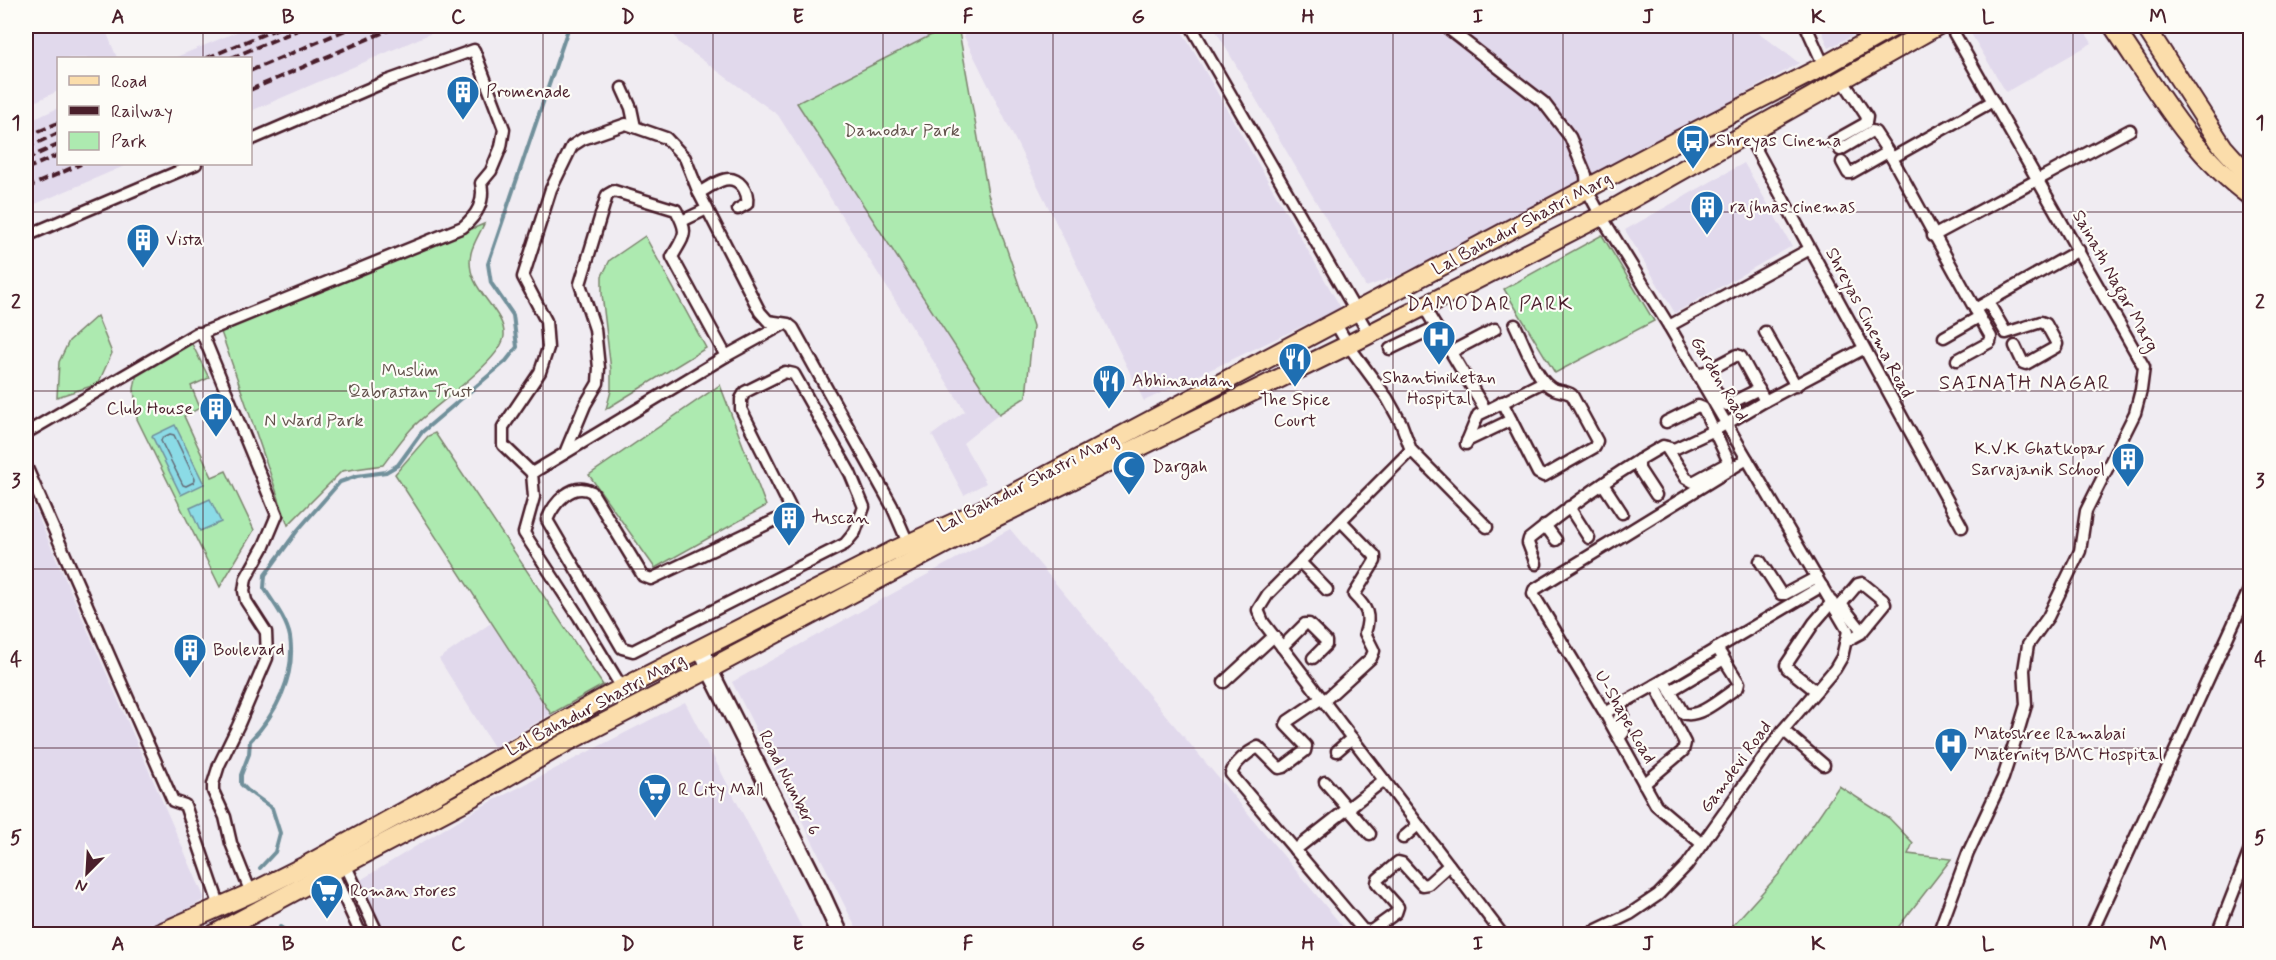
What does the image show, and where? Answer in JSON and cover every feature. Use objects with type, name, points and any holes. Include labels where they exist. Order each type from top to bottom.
[{"type":"main road","name":"Lal Bahadur Shastri Marg","points":[[158,934],[250,893],[431,797],[622,688],[908,543],[982,510],[1824,66],[1895,26]]},
{"type":"main road","name":"Lal Bahadur Shastri Marg","points":[[215,934],[465,801],[565,742],[709,669],[988,521],[1348,345],[1601,216],[1937,26]]},
{"type":"main road","points":[[2112,26],[2182,126],[2215,165],[2250,196]]},
{"type":"main road","points":[[2145,26],[2199,113],[2223,147],[2250,177]]},
{"type":"main road","points":[[2182,126],[2199,113]]},
{"type":"street","points":[[1191,26],[1369,334]]},
{"type":"street","name":"Garden Road","points":[[1445,26],[1544,103],[1570,137],[1586,175],[1587,190],[1601,216],[1669,326],[1702,374],[1726,423],[1819,581]]},
{"type":"street","points":[[1806,26],[1824,66]]},
{"type":"street","name":"Sainath Nagar Marg","points":[[1938,934],[1968,853],[2003,778],[2015,741],[2026,705],[2024,670],[2028,645],[2048,617],[2080,551],[2086,511],[2134,413],[2141,390],[2144,367],[1950,26]]},
{"type":"street","points":[[26,434],[197,333],[202,333],[463,227],[477,215],[483,193],[481,183],[491,171],[501,147],[504,129],[474,50],[387,81],[252,139]]},
{"type":"street","points":[[1842,79],[1867,117],[1866,123],[1836,146],[1872,131],[1875,132],[1991,337],[1990,342],[1957,360]]},
{"type":"street","points":[[622,88],[631,108],[635,127]]},
{"type":"street","points":[[1842,162],[1848,173],[1851,173],[1993,101]]},
{"type":"street","points":[[622,688],[524,533],[534,497],[532,473],[503,445],[503,427],[540,372],[548,348],[546,321],[523,277],[551,189],[572,146],[584,139],[626,124],[666,138],[677,148],[685,158],[699,194],[760,312],[768,321],[793,328],[892,506],[908,543]]},
{"type":"street","points":[[1933,236],[2130,130]]},
{"type":"street","name":"Shreyas Cinema Road","points":[[1748,133],[1863,349],[1962,527]]},
{"type":"street","points":[[26,236],[194,165]]},
{"type":"street","points":[[699,194],[726,178],[733,178],[741,184],[748,199],[747,204],[738,209]]},
{"type":"street","points":[[565,453],[597,383],[599,368],[595,329],[580,284],[607,195],[614,191],[676,210],[686,227],[684,236],[672,257],[726,356]]},
{"type":"street","points":[[682,221],[707,209]]},
{"type":"street","points":[[1669,326],[1810,249]]},
{"type":"street","points":[[1944,337],[1988,302],[2079,250]]},
{"type":"street","points":[[1988,302],[2007,333],[2041,322],[2046,324],[2057,344],[2056,347],[2026,364],[2023,363],[2015,346]]},
{"type":"street","points":[[1424,307],[1486,411]]},
{"type":"street","points":[[532,473],[726,356],[784,324]]},
{"type":"street","points":[[1336,324],[1348,345],[1387,398],[1401,423],[1411,450],[1487,527]]},
{"type":"street","points":[[1502,402],[1538,473],[1544,476],[1595,447],[1598,441],[1572,394],[1551,389],[1543,382],[1515,325]]},
{"type":"street","points":[[1390,349],[1436,327]]},
{"type":"street","points":[[1451,352],[1495,329]]},
{"type":"street","points":[[1765,332],[1796,386]]},
{"type":"street","points":[[202,333],[277,515],[264,546],[246,578],[244,591],[246,602],[266,632],[267,658],[219,765],[213,784],[213,791],[225,817],[231,843],[250,893]]},
{"type":"street","points":[[1536,564],[1528,539],[1569,507],[1639,460],[1663,446],[1674,449],[1715,430],[1863,349]]},
{"type":"street","points":[[1759,389],[1727,405],[1723,403],[1702,374],[1737,355],[1741,357],[1759,389],[1765,401]]},
{"type":"street","points":[[784,372],[794,374],[850,473],[864,507],[855,532],[845,544],[633,651],[622,648],[598,608],[548,520],[552,509],[561,498],[573,491],[586,489],[592,492],[644,576],[651,579],[786,515],[790,507],[741,408],[741,399],[746,392],[784,372]]},
{"type":"street","points":[[1511,420],[1466,444],[1478,416],[1543,382]]},
{"type":"street","points":[[1665,447],[1686,478],[1693,482],[1726,465],[1728,460],[1703,408],[1698,406],[1666,422]]},
{"type":"street","points":[[1411,450],[1268,594],[1258,610],[1263,622],[1502,934]]},
{"type":"street","name":"U-Shape Road","points":[[1702,844],[1656,805],[1605,713],[1533,594],[1534,590],[1747,459]]},
{"type":"street","points":[[1639,460],[1639,469],[1656,495]]},
{"type":"street","points":[[850,473],[869,465]]},
{"type":"street","points":[[26,466],[173,801],[185,805],[220,907]]},
{"type":"street","points":[[1603,484],[1622,513]]},
{"type":"street","points":[[1569,507],[1589,538]]},
{"type":"street","points":[[1342,522],[1375,556],[1375,561],[1354,595],[1367,610],[1369,621],[1365,633],[1374,651],[1371,658],[1323,700],[1288,721],[1287,725],[1306,746],[1305,751],[1284,767],[1279,768],[1258,747],[1251,750],[1233,768],[1231,774],[1363,930],[1371,931],[1396,913],[1398,907],[1377,883],[1378,879],[1398,862],[1402,863],[1422,885],[1428,884],[1449,866]]},
{"type":"street","points":[[1545,525],[1556,540]]},
{"type":"street","points":[[1760,561],[1781,594],[1819,581]]},
{"type":"street","points":[[1301,563],[1327,590]]},
{"type":"street","points":[[1819,581],[1836,605],[1862,631]]},
{"type":"street","points":[[1605,713],[1717,648],[1819,581]]},
{"type":"street","points":[[1816,691],[1786,666],[1814,623],[1858,584],[1862,584],[1885,604],[1862,631],[1848,640]]},
{"type":"street","points":[[2091,934],[2250,588]]},
{"type":"street","points":[[1836,605],[1848,631],[1848,640]]},
{"type":"street","points":[[579,617],[598,608]]},
{"type":"street","points":[[1282,647],[1305,624],[1309,624],[1326,641],[1326,645],[1313,658]]},
{"type":"street","points":[[1224,682],[1274,636]]},
{"type":"street","name":"Gamdevi Road","points":[[1588,934],[1630,914],[1658,895],[1687,865],[1782,730],[1835,669],[1848,640]]},
{"type":"street","points":[[1660,682],[1670,690],[1683,712],[1688,715],[1697,714],[1738,687],[1739,683],[1717,648]]},
{"type":"street","name":"Road Number 6","points":[[702,649],[709,669],[818,885],[840,934]]},
{"type":"street","points":[[1670,690],[1724,659]]},
{"type":"street","points":[[1644,784],[1683,751],[1685,743],[1667,719],[1660,682]]},
{"type":"street","points":[[1618,705],[1623,714],[1619,721],[1624,732],[1618,738]]},
{"type":"street","points":[[1782,730],[1824,765]]},
{"type":"street","points":[[1337,751],[1352,738]]},
{"type":"street","points":[[1295,850],[1384,780]]},
{"type":"street","points":[[1325,782],[1370,834]]},
{"type":"street","points":[[1403,838],[1418,825]]},
{"type":"street","points":[[2217,934],[2250,850]]},
{"type":"street","points":[[338,867],[359,930],[365,934]]},
{"type":"street","points":[[338,867],[375,928],[374,934]]},
{"type":"shaded area","points":[[26,26],[104,26],[117,57],[57,57],[57,91],[26,106]]},
{"type":"shaded area","points":[[251,26],[448,26],[252,111],[252,57],[176,57]]},
{"type":"shaded area","points":[[669,26],[949,26],[797,103],[999,414],[963,443],[986,483],[964,495],[932,435],[965,411],[778,115],[679,43]]},
{"type":"shaded area","points":[[959,26],[1179,26],[1341,308],[1144,401]]},
{"type":"shaded area","points":[[1216,26],[1490,26],[1495,30],[1499,26],[1750,26],[1799,63],[1638,153],[1402,274],[1366,287],[1216,31]]},
{"type":"shaded area","points":[[1820,26],[1871,26],[1829,48]]},
{"type":"shaded area","points":[[1982,26],[2081,26],[2092,43],[2006,92],[1970,32]]},
{"type":"shaded area","points":[[57,108],[57,165],[127,165],[26,208],[26,123]]},
{"type":"shaded area","name":"rajhnas cinemas","points":[[1744,163],[1792,246],[1675,313],[1625,230]]},
{"type":"shaded area","points":[[26,489],[205,899],[145,934],[26,934]]},
{"type":"shaded area","points":[[1010,529],[1349,934],[859,934],[732,682]]},
{"type":"shaded area","points":[[491,623],[551,714],[494,747],[439,659]]},
{"type":"shaded area","name":"R City Mall","points":[[685,702],[805,934],[385,934],[359,881],[477,809]]},
{"type":"green space","name":"Damodar Park","points":[[949,26],[958,26],[988,194],[1033,326],[1026,397],[999,414],[797,103]]},
{"type":"green space","name":"N Ward Park","points":[[484,224],[471,253],[470,266],[478,288],[503,326],[504,336],[500,346],[479,371],[411,429],[383,465],[342,471],[288,525],[221,332]]},
{"type":"green space","points":[[1602,235],[1654,321],[1555,373],[1504,289]]},
{"type":"green space","points":[[645,236],[706,348],[606,409],[611,391],[611,370],[602,276],[610,260]]},
{"type":"green space","points":[[97,316],[112,353],[98,384],[57,397],[59,362],[69,341]]},
{"type":"green space","points":[[190,340],[209,378],[191,386],[200,408],[184,416],[212,477],[226,471],[254,530],[220,587],[137,419],[134,389],[138,367]]},
{"type":"green space","points":[[720,385],[766,506],[655,568],[589,475]]},
{"type":"green space","points":[[435,433],[603,685],[551,714],[395,474],[428,436]]},
{"type":"green space","points":[[1839,786],[1889,818],[1913,843],[1908,854],[1951,859],[1893,934],[1725,934],[1779,874]]},
{"type":"water","points":[[175,425],[204,484],[181,495],[152,436]]},
{"type":"water","points":[[210,499],[221,522],[200,531],[190,508]]},
{"type":"waterway","points":[[260,868],[275,852],[280,833],[272,808],[241,784],[241,775],[249,754],[250,741],[268,719],[282,694],[287,680],[291,652],[286,624],[264,588],[265,575],[297,531],[340,482],[357,476],[386,472],[398,465],[422,432],[506,361],[517,347],[513,315],[491,283],[488,264],[569,26]]},
{"type":"waterway","points":[[280,927],[290,934]]},
{"type":"railway","points":[[209,57],[283,26]]},
{"type":"railway","points":[[233,57],[307,26]]},
{"type":"railway","points":[[252,70],[355,26]]},
{"type":"railway","points":[[252,89],[398,26]]},
{"type":"railway","points":[[26,137],[57,123]]},
{"type":"railway","points":[[26,148],[57,133]]},
{"type":"railway","points":[[26,159],[57,145]]},
{"type":"railway","points":[[26,169],[57,155]]},
{"type":"railway","points":[[26,188],[79,165]]},
{"type":"place","name":"Promenade","points":[[463,121]]},
{"type":"place","name":"Shreyas Cinema","points":[[1693,170]]},
{"type":"place","name":"rajhnas cinemas","points":[[1707,236]]},
{"type":"place","name":"Vista","points":[[143,269]]},
{"type":"place","name":"Shantiniketan Hospital","points":[[1439,366]]},
{"type":"place","name":"The Spice Court","points":[[1295,388]]},
{"type":"place","name":"Abhinandan","points":[[1109,410]]},
{"type":"place","name":"Club House","points":[[216,438]]},
{"type":"place","name":"K.V.K Ghatkopar Sarvajanik School","points":[[2128,488]]},
{"type":"place","name":"Dargah","points":[[1129,496]]},
{"type":"place","name":"tuscan","points":[[789,547]]},
{"type":"place","name":"Boulevard","points":[[190,679]]},
{"type":"place","name":"Matoshree Ramabai Maternity BMC Hospital","points":[[1951,773]]},
{"type":"place","name":"R City Mall","points":[[655,819]]},
{"type":"place","name":"Roman stores","points":[[327,920]]},
{"type":"district","name":"DAMODAR PARK","points":[[1490,304]]},
{"type":"district","name":"SAINATH NAGAR","points":[[2025,383]]},
{"type":"park label","name":"Muslim Qabrastan Trust","points":[[410,382]]}]
